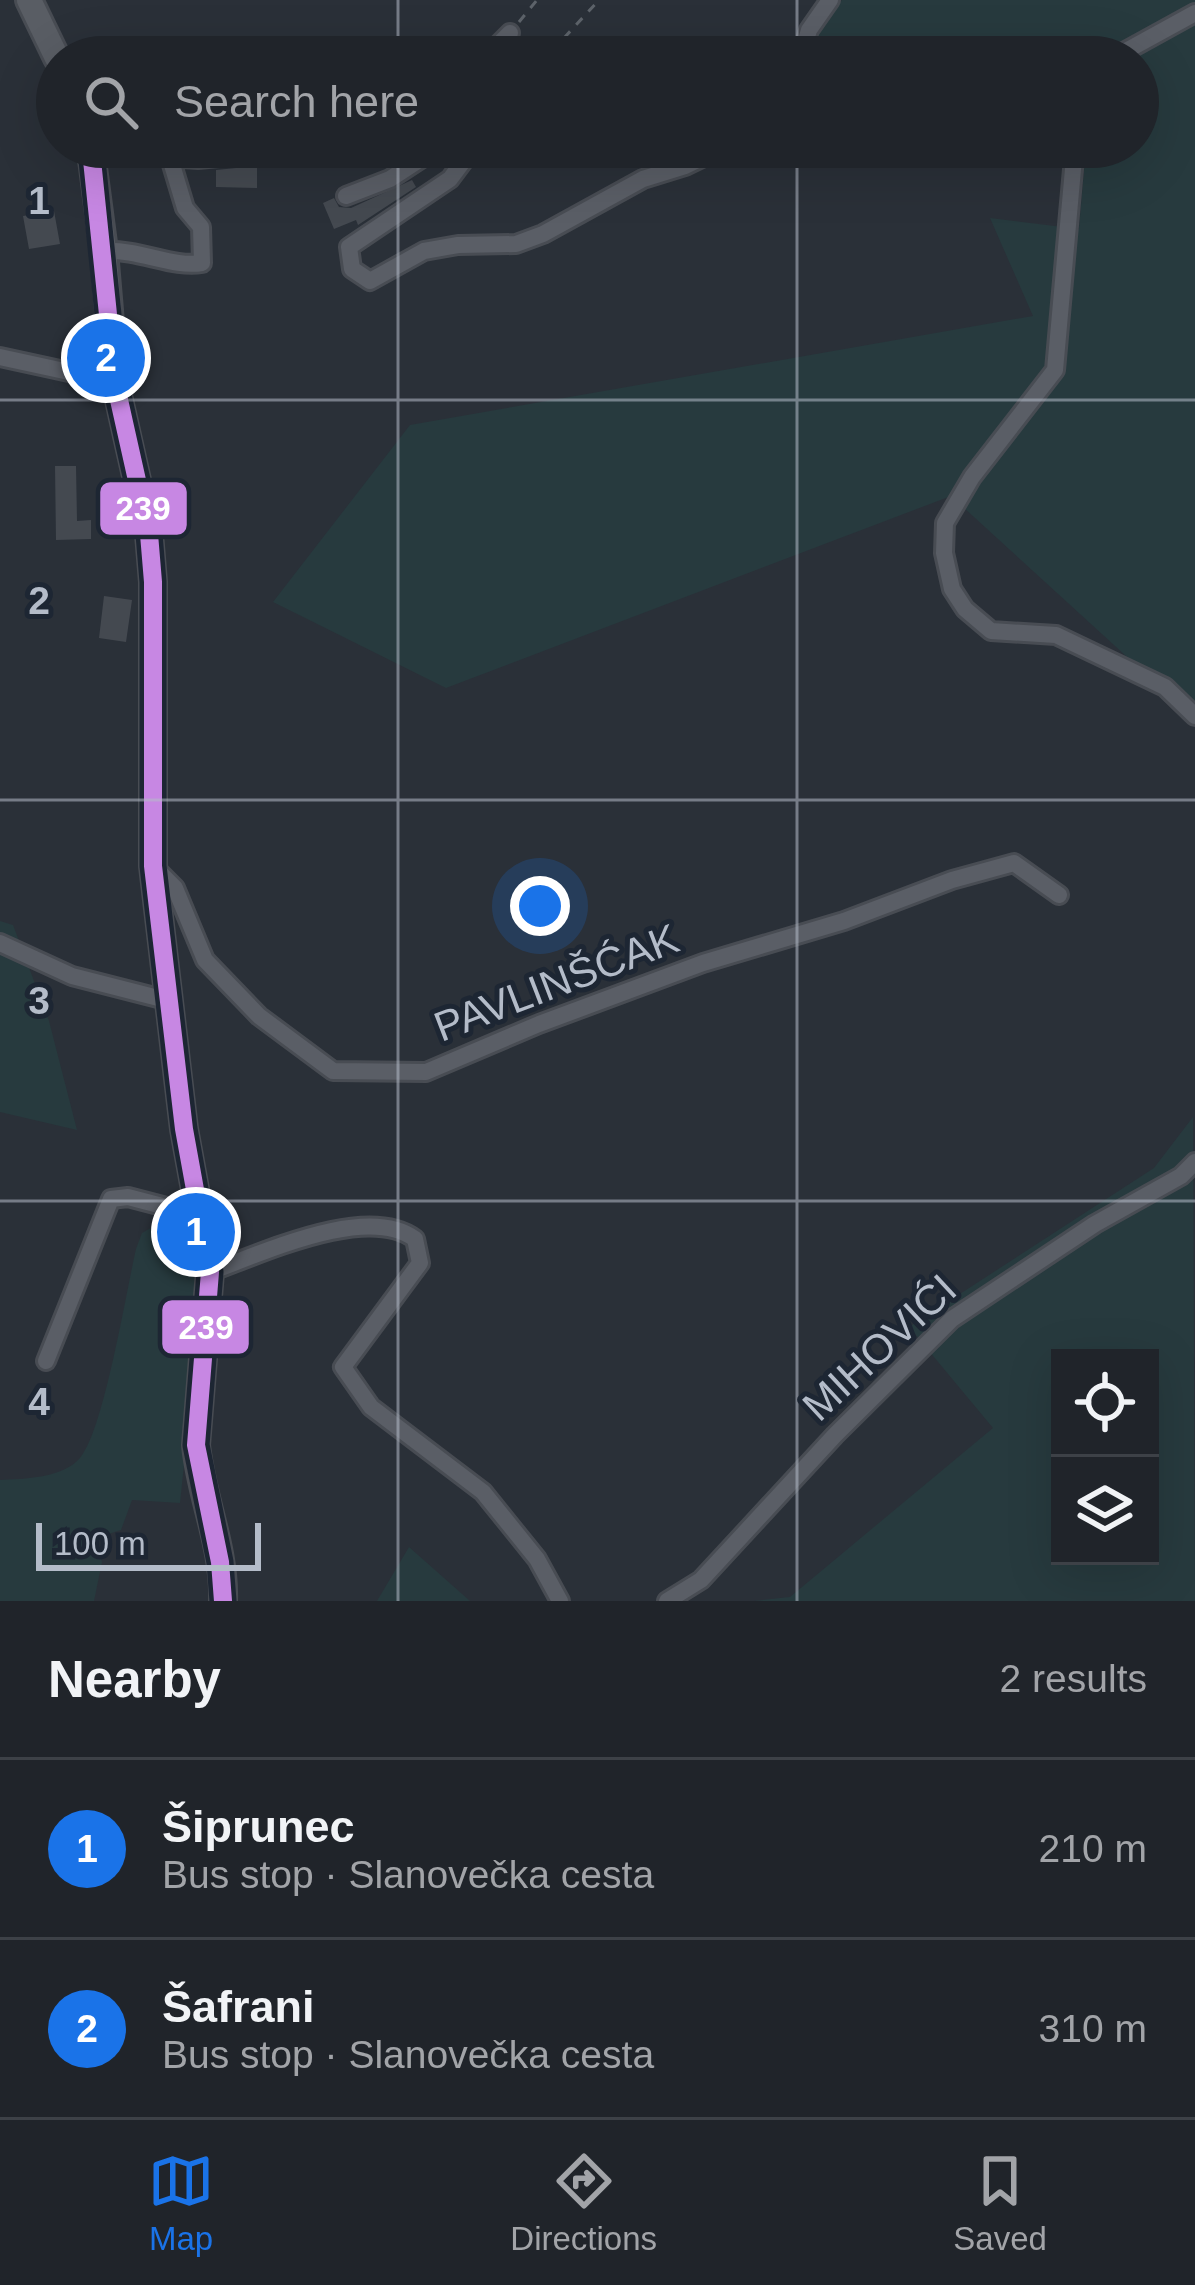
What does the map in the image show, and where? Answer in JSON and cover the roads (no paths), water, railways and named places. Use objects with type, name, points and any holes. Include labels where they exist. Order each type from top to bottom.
[{"type":"street","points":[[29,0],[46,36]]},
{"type":"street","points":[[807,36],[830,0]]},
{"type":"street","points":[[1154,36],[1195,14]]},
{"type":"street","points":[[507,36],[510,33]]},
{"type":"street","points":[[91,168],[116,382],[148,534],[153,582],[153,866],[197,1215],[210,1272],[196,1445],[221,1564],[223,1601]]},
{"type":"street","points":[[104,250],[143,253],[184,266],[202,263],[201,227],[185,208],[173,168]]},
{"type":"street","points":[[346,196],[408,168]]},
{"type":"street","points":[[458,168],[349,248],[352,269],[370,281],[424,251],[516,244],[643,179],[675,168]]},
{"type":"street","points":[[1073,168],[1055,370],[972,477],[945,523],[944,553],[952,589],[965,609],[991,632],[1056,635],[1165,687],[1195,716]]},
{"type":"street","points":[[0,357],[116,382]]},
{"type":"street","name":"PAVLINŠĆAK","points":[[153,866],[175,888],[205,959],[259,1016],[333,1071],[426,1072],[538,1024],[703,963],[1014,863],[1059,895]]},
{"type":"street","points":[[0,943],[72,976],[170,1001]]},
{"type":"street","name":"MIHOVIĆI","points":[[667,1601],[701,1580],[835,1435],[952,1319],[1095,1224],[1181,1176],[1195,1162]]},
{"type":"street","points":[[46,1360],[111,1199],[128,1197],[197,1215]]},
{"type":"street","points":[[210,1272],[345,1228],[393,1228],[415,1239],[420,1263],[343,1367],[371,1407],[483,1492],[537,1559],[560,1601]]},
{"type":"place","name":"Šafrani","points":[[106,358]]},
{"type":"place","name":"Šiprunec","points":[[196,1232]]}]
